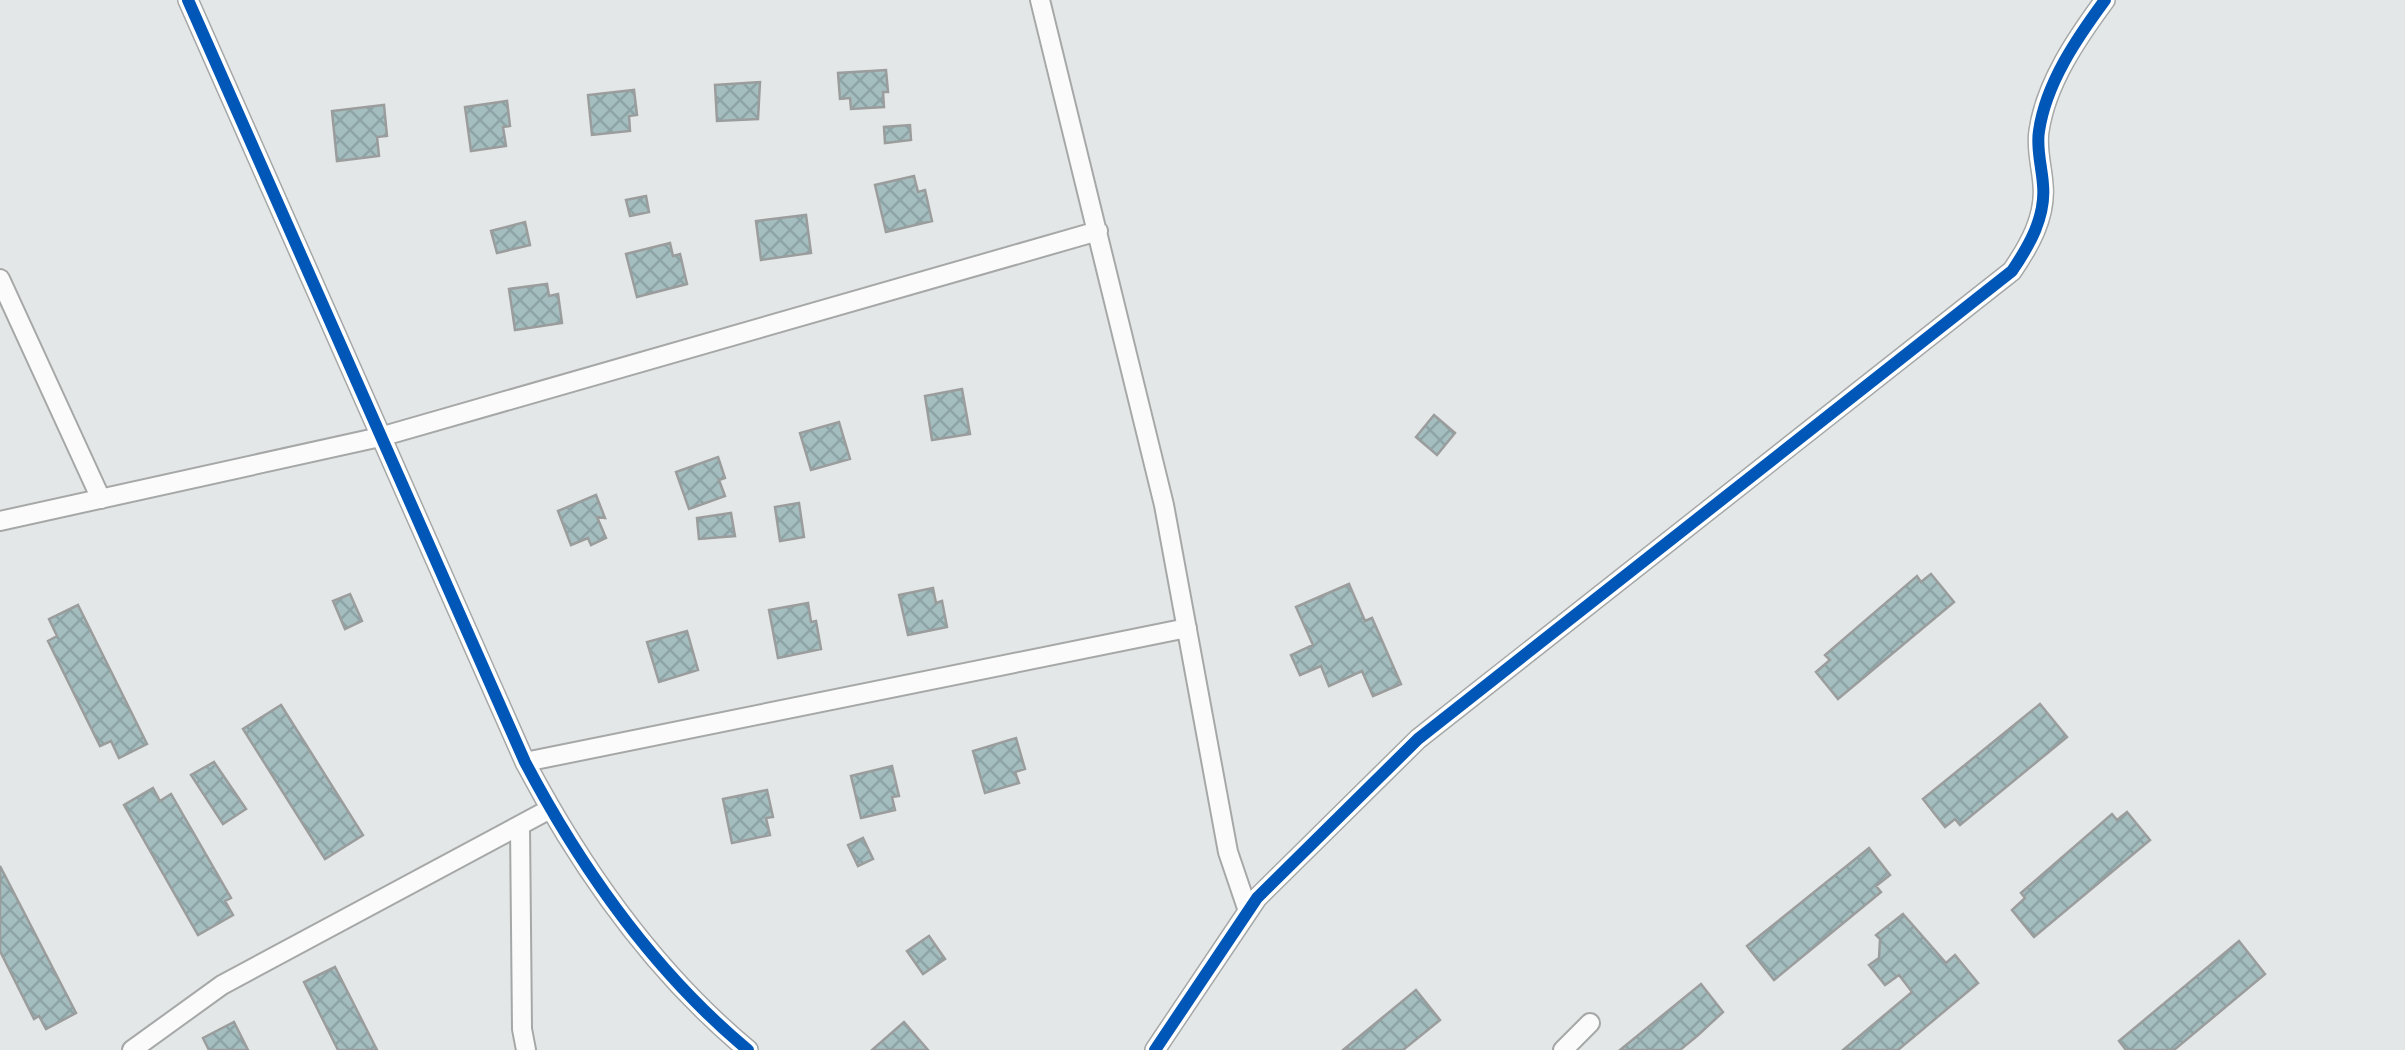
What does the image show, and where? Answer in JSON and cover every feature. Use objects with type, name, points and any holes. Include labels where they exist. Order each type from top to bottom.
[{"type":"street","points":[[188,0],[380,438],[550,810],[614,907],[652,956],[748,1050]]},
{"type":"street","points":[[1040,0],[1164,505],[1228,852],[1248,911]]},
{"type":"street","points":[[1156,1050],[1257,898],[1418,740],[2012,271],[2031,243],[2044,194],[2038,133],[2048,98],[2061,68],[2105,0]]},
{"type":"street","points":[[0,521],[380,438],[1098,230]]},
{"type":"street","points":[[0,280],[101,498]]},
{"type":"street","points":[[525,762],[1187,628]]},
{"type":"street","points":[[132,1050],[222,984],[550,810]]},
{"type":"street","points":[[520,826],[522,1028],[526,1050]]},
{"type":"street","points":[[1563,1050],[1590,1023]]},
{"type":"building","points":[[886,70],[888,92],[883,92],[884,107],[851,109],[850,98],[840,99],[838,73]]},
{"type":"building","points":[[760,82],[758,119],[717,121],[715,85]]},
{"type":"building","points":[[634,90],[637,115],[629,116],[630,131],[592,135],[588,95]]},
{"type":"building","points":[[507,101],[510,126],[503,127],[506,146],[471,151],[465,107]]},
{"type":"building","points":[[384,105],[387,136],[377,137],[379,156],[337,161],[332,111]]},
{"type":"building","points":[[910,125],[911,140],[885,143],[884,127]]},
{"type":"building","points":[[914,176],[918,192],[925,190],[932,221],[886,232],[875,185]]},
{"type":"building","points":[[646,196],[649,212],[630,216],[626,200]]},
{"type":"building","points":[[806,215],[811,253],[761,260],[756,221]]},
{"type":"building","points":[[525,222],[530,245],[497,253],[491,231]]},
{"type":"building","points":[[670,243],[673,256],[680,254],[687,284],[637,297],[626,254]]},
{"type":"building","points":[[547,284],[549,296],[558,294],[562,323],[515,330],[509,289]]},
{"type":"building","points":[[962,389],[970,434],[932,440],[925,396]]},
{"type":"building","points":[[1434,415],[1455,433],[1437,455],[1416,437]]},
{"type":"building","points":[[839,422],[850,459],[811,470],[800,433]]},
{"type":"building","points":[[718,457],[725,478],[719,480],[725,496],[689,509],[676,472]]},
{"type":"building","points":[[596,495],[605,518],[597,517],[606,538],[591,545],[588,538],[571,545],[558,511]]},
{"type":"building","points":[[799,503],[804,537],[780,541],[775,507]]},
{"type":"building","points":[[731,513],[735,536],[699,539],[697,518]]},
{"type":"building","points":[[1931,574],[1954,602],[1838,699],[1816,672],[1830,660],[1825,655],[1917,576],[1921,582]]},
{"type":"building","points":[[1349,584],[1365,621],[1372,618],[1401,684],[1373,696],[1362,671],[1329,686],[1321,666],[1300,675],[1291,655],[1313,645],[1296,607]]},
{"type":"building","points":[[933,588],[936,603],[942,601],[947,627],[908,635],[899,595]]},
{"type":"building","points":[[350,594],[362,621],[345,629],[333,601]]},
{"type":"building","points":[[808,603],[821,649],[778,658],[769,610]]},
{"type":"building","points":[[78,605],[147,744],[119,758],[111,741],[100,746],[48,641],[57,636],[49,619]]},
{"type":"building","points":[[687,631],[698,670],[659,682],[647,642]]},
{"type":"building","points":[[2040,704],[2067,737],[1960,825],[1955,819],[1945,827],[1923,799]]},
{"type":"building","points":[[281,705],[363,835],[325,859],[243,729]]},
{"type":"building","points":[[1016,738],[1025,769],[1015,772],[1019,783],[985,793],[973,751]]},
{"type":"building","points":[[214,762],[246,809],[223,824],[191,775]]},
{"type":"building","points":[[892,766],[899,796],[892,797],[895,810],[861,818],[851,776]]},
{"type":"building","points":[[153,788],[160,801],[171,794],[231,898],[225,901],[233,915],[198,935],[124,805]]},
{"type":"building","points":[[767,790],[773,817],[766,818],[770,835],[732,843],[723,799]]},
{"type":"building","points":[[2127,812],[2150,840],[2034,937],[2012,910],[2025,898],[2021,893],[2112,814],[2117,820]]},
{"type":"building","points":[[863,838],[873,859],[858,866],[848,845]]},
{"type":"building","points":[[1869,848],[1890,875],[1876,886],[1881,892],[1774,980],[1747,946]]},
{"type":"building","points":[[0,866],[76,1013],[46,1029],[39,1016],[34,1019],[0,951]]},
{"type":"building","points":[[1903,914],[1946,963],[1955,955],[1978,983],[1898,1050],[1843,1050],[1912,992],[1899,975],[1885,985],[1869,965],[1879,958],[1880,939],[1876,935]]},
{"type":"building","points":[[929,936],[945,959],[923,974],[907,951]]},
{"type":"building","points":[[2239,941],[2265,974],[2174,1050],[2126,1050],[2119,1041]]},
{"type":"building","points":[[335,967],[377,1050],[338,1050],[304,982]]},
{"type":"building","points":[[1701,984],[1723,1012],[1680,1050],[1620,1050]]},
{"type":"building","points":[[1416,990],[1440,1020],[1403,1050],[1343,1050]]},
{"type":"building","points":[[234,1022],[248,1050],[209,1050],[203,1038]]},
{"type":"building","points":[[904,1022],[928,1050],[872,1050]]},
{"type":"cycle path","points":[[188,0],[525,762],[622,917],[681,987],[748,1050]]},
{"type":"cycle path","points":[[1155,1050],[1257,898],[1418,739],[2012,271],[2030,241],[2042,208],[2038,138],[2048,96],[2074,45],[2105,0]]}]
